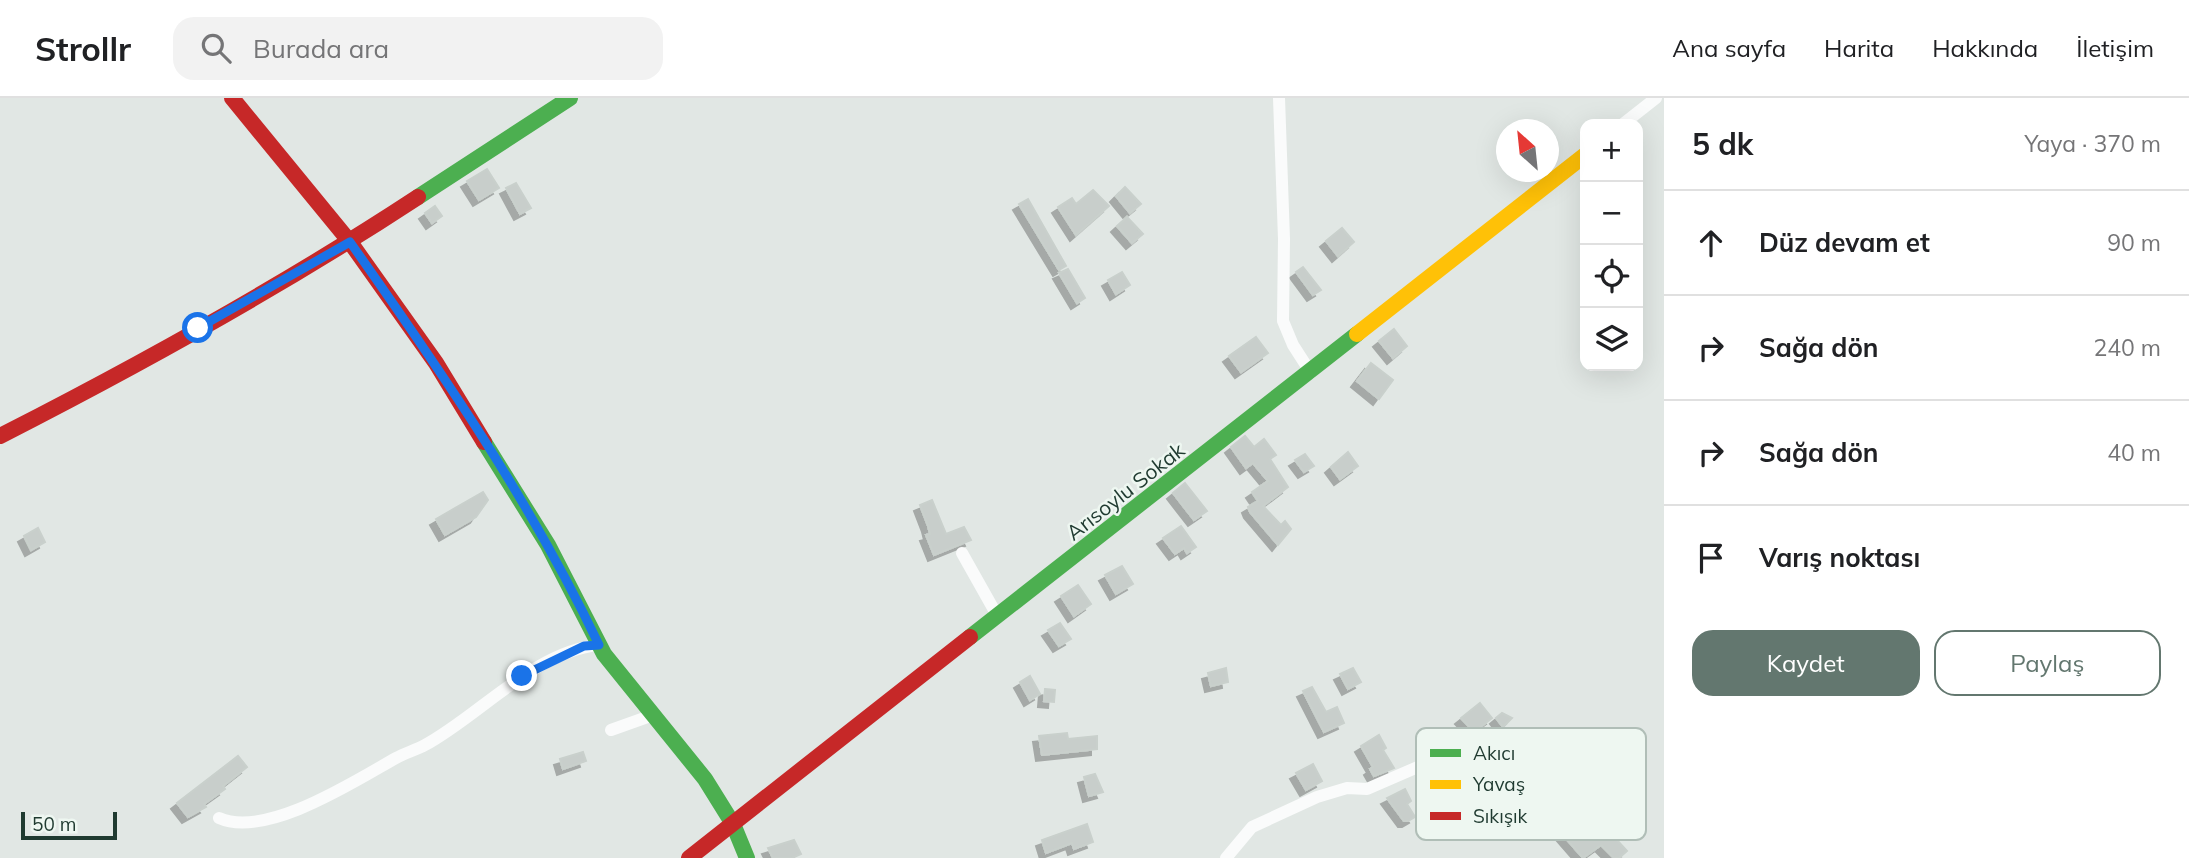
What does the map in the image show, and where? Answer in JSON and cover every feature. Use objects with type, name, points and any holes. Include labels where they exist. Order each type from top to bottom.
[{"type":"street","points":[[232,98],[350,242],[480,432],[548,545],[599,645],[705,779],[733,824],[747,858]]},
{"type":"street","points":[[0,436],[94,388],[350,242],[570,98]]},
{"type":"street","points":[[1279,98],[1284,239],[1283,321],[1293,345],[1311,373]]},
{"type":"street","points":[[1629,119],[1656,98]]},
{"type":"street","name":"Arısoylu Sokak","points":[[690,858],[1311,373],[1580,159]]},
{"type":"street","points":[[962,553],[998,617]]},
{"type":"street","points":[[219,818],[232,824],[268,818],[339,792],[426,745],[522,676],[584,646],[599,645]]},
{"type":"street","points":[[611,730],[653,715]]},
{"type":"street","points":[[1226,858],[1252,827],[1337,791],[1347,788],[1367,789],[1416,768]]},
{"type":"building","points":[[487,169],[499,188],[479,200],[467,181]]},
{"type":"building","points":[[516,183],[531,208],[520,214],[506,188]]},
{"type":"building","points":[[1125,187],[1141,204],[1130,213],[1116,196]]},
{"type":"building","points":[[1093,190],[1109,206],[1076,235],[1058,207],[1072,198],[1076,204]]},
{"type":"building","points":[[1028,199],[1066,266],[1059,270],[1019,204]]},
{"type":"building","points":[[435,206],[442,216],[432,223],[425,213]]},
{"type":"building","points":[[1127,217],[1143,234],[1132,243],[1117,226]]},
{"type":"building","points":[[1342,228],[1354,242],[1338,256],[1326,241]]},
{"type":"building","points":[[1303,267],[1321,290],[1313,295],[1296,272]]},
{"type":"building","points":[[1068,269],[1085,298],[1077,303],[1059,273]]},
{"type":"building","points":[[1122,272],[1130,285],[1116,294],[1108,280]]},
{"type":"building","points":[[1394,329],[1407,346],[1393,358],[1379,341]]},
{"type":"building","points":[[1256,337],[1268,353],[1241,372],[1229,356]]},
{"type":"building","points":[[1371,363],[1393,380],[1379,399],[1357,381]]},
{"type":"building","points":[[1245,436],[1254,447],[1264,439],[1276,455],[1270,459],[1288,487],[1263,506],[1281,525],[1285,521],[1291,529],[1278,545],[1248,507],[1258,501],[1252,492],[1268,481],[1253,463],[1246,468],[1231,447]]},
{"type":"building","points":[[1348,452],[1358,466],[1340,479],[1331,467]]},
{"type":"building","points":[[1305,454],[1314,466],[1304,472],[1295,460]]},
{"type":"building","points":[[1185,483],[1207,511],[1194,520],[1173,493]]},
{"type":"building","points":[[483,492],[488,500],[476,517],[445,535],[436,519]]},
{"type":"building","points":[[932,500],[946,534],[964,527],[971,540],[934,555],[926,535],[930,534],[920,505]]},
{"type":"building","points":[[1181,526],[1196,547],[1187,553],[1184,548],[1175,554],[1163,538]]},
{"type":"building","points":[[38,528],[45,542],[31,550],[24,536]]},
{"type":"building","points":[[1122,566],[1133,584],[1116,594],[1105,575]]},
{"type":"building","points":[[1078,585],[1091,604],[1074,616],[1061,596]]},
{"type":"building","points":[[1060,623],[1071,639],[1059,646],[1048,630]]},
{"type":"building","points":[[1226,668],[1228,682],[1211,686],[1208,673]]},
{"type":"building","points":[[1353,668],[1361,682],[1348,689],[1340,674]]},
{"type":"building","points":[[1030,676],[1040,694],[1030,700],[1020,682]]},
{"type":"building","points":[[1312,687],[1326,712],[1337,707],[1344,723],[1324,732],[1303,691]]},
{"type":"building","points":[[1045,689],[1055,690],[1054,702],[1044,701]]},
{"type":"building","points":[[1480,703],[1492,718],[1479,728],[1470,728],[1461,718]]},
{"type":"building","points":[[1502,713],[1512,718],[1503,727],[1496,718]]},
{"type":"building","points":[[1067,733],[1068,739],[1097,736],[1097,749],[1042,755],[1039,736]]},
{"type":"building","points":[[1379,735],[1386,748],[1383,750],[1394,768],[1374,776],[1370,769],[1373,767],[1361,746]]},
{"type":"building","points":[[583,752],[586,761],[563,769],[560,759]]},
{"type":"building","points":[[238,756],[247,767],[223,786],[225,789],[204,804],[206,807],[188,817],[177,803]]},
{"type":"building","points":[[1313,764],[1322,781],[1306,790],[1296,773]]},
{"type":"building","points":[[1095,774],[1103,792],[1089,796],[1084,777]]},
{"type":"building","points":[[1405,789],[1411,801],[1407,804],[1415,817],[1408,821],[1404,821],[1387,798]]},
{"type":"building","points":[[1087,824],[1093,842],[1074,849],[1072,843],[1046,853],[1042,840]]},
{"type":"building","points":[[794,840],[801,854],[792,858],[773,858],[768,848]]},
{"type":"building","points":[[1567,840],[1617,840],[1627,851],[1619,858],[1614,858],[1601,845],[1583,858]]},
{"type":"traffic: fast","points":[[418,197],[570,98]]},
{"type":"traffic: fast","points":[[970,637],[1357,334]]},
{"type":"traffic: fast","points":[[484,442],[548,545],[604,654],[705,779],[733,824],[747,858]]},
{"type":"traffic: slow","points":[[1357,334],[1580,159]]},
{"type":"traffic: jam","points":[[232,98],[350,242],[436,363],[484,442]]},
{"type":"traffic: jam","points":[[0,436],[212,322],[418,197]]},
{"type":"traffic: jam","points":[[689,858],[970,637]]},
{"type":"route","points":[[198,328],[350,242],[436,363],[480,432],[548,545],[599,645],[584,646],[522,676]]}]
